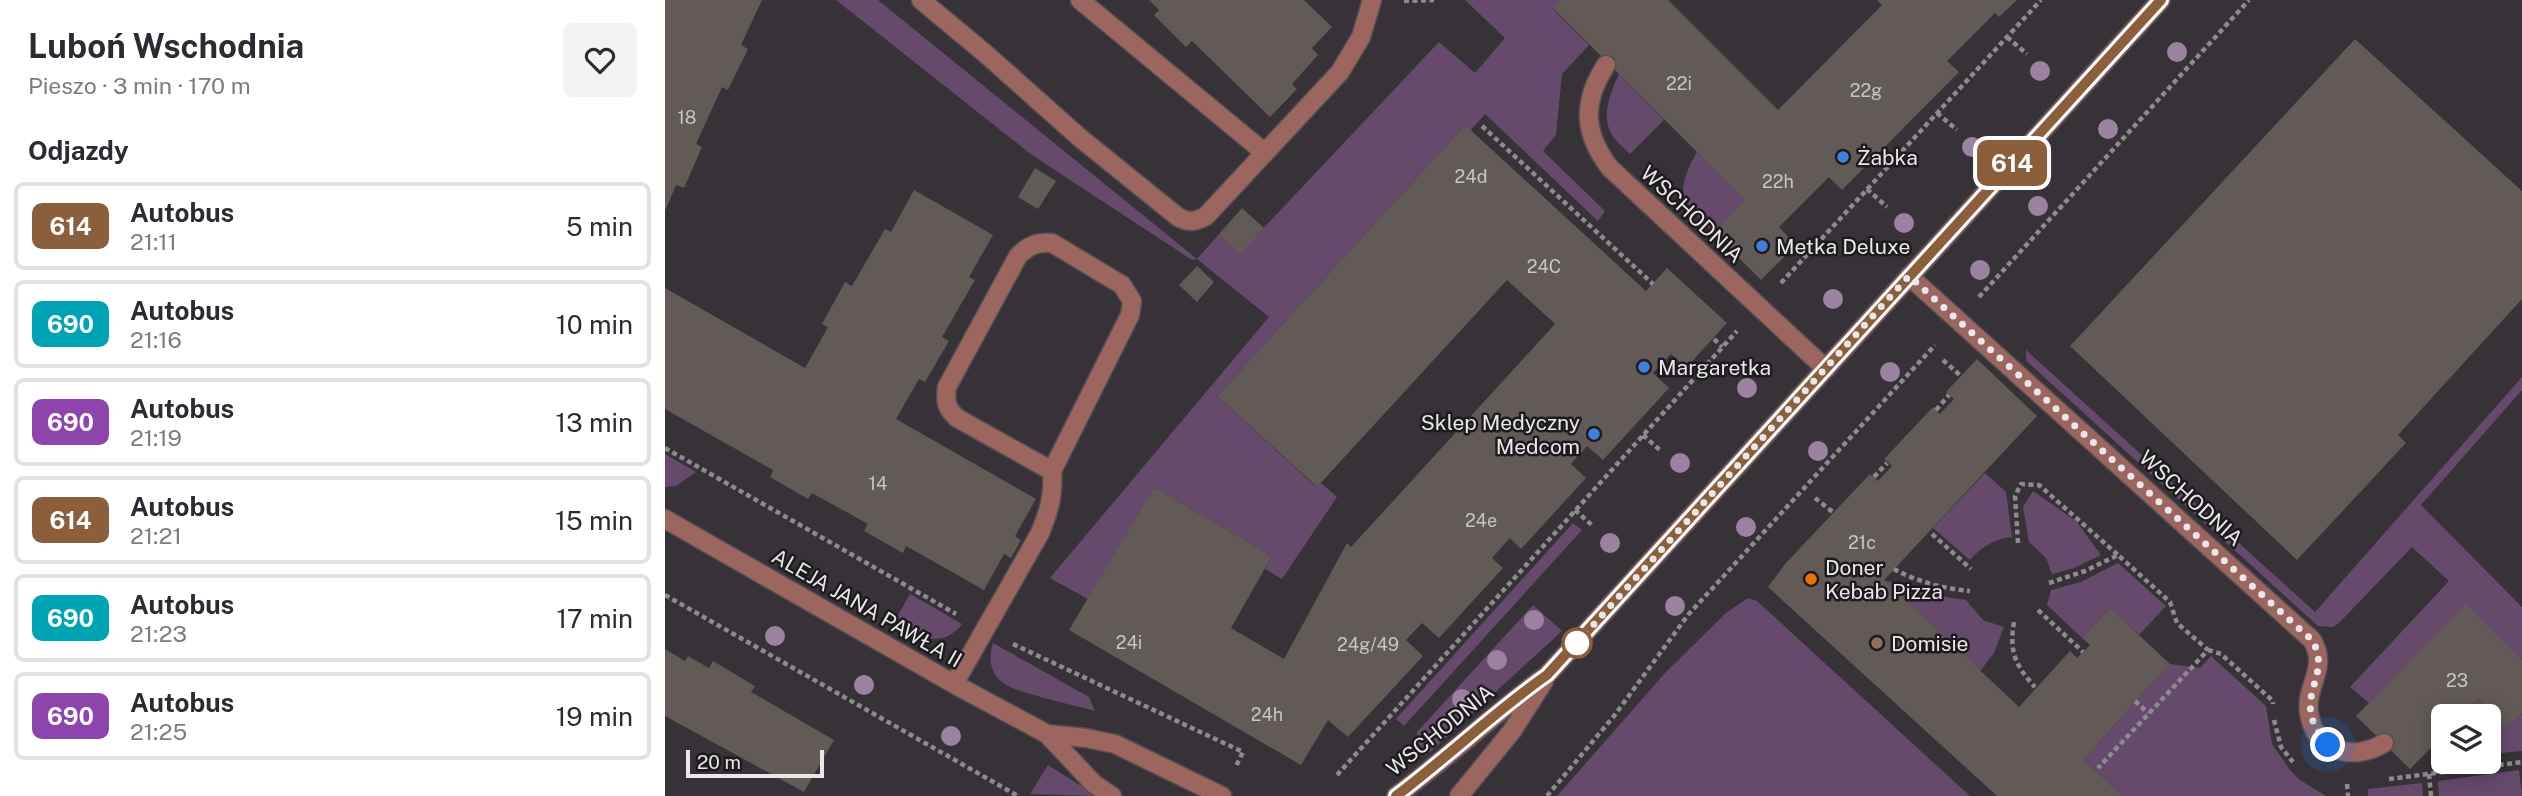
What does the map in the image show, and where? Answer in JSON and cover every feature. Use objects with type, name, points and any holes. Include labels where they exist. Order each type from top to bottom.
[{"type":"street","points":[[921,0],[1079,137],[1187,222],[1206,216],[1340,72],[1361,37],[1372,0]]},
{"type":"street","points":[[1080,0],[1265,153]]},
{"type":"street","name":"WSCHODNIA","points":[[1459,796],[1512,731],[1547,675],[2161,0]]},
{"type":"street","name":"WSCHODNIA","points":[[1606,65],[1595,83],[1589,102],[1592,139],[1599,155],[1826,369]]},
{"type":"street","points":[[954,684],[1040,533],[1050,508],[1052,471],[1130,315],[1132,301],[1122,285],[1052,243],[1040,242],[1027,247],[1018,256],[947,387],[945,399],[948,410],[957,418],[1052,471]]},
{"type":"street","name":"WSCHODNIA","points":[[1909,276],[2312,640],[2319,656],[2319,666],[2309,712],[2319,735],[2328,745],[2347,753],[2359,753],[2383,743]]},
{"type":"street","name":"ALEJA JANA PAWŁA II","points":[[665,519],[1047,734],[1094,784],[1112,796]]},
{"type":"street","name":"WSCHODNIA","points":[[1395,796],[1547,675]]},
{"type":"street","name":"ALEJA JANA PAWŁA II","points":[[1047,734],[1115,744],[1222,796]]},
{"type":"path","points":[[1394,0],[1434,0]]},
{"type":"path","points":[[1337,775],[1759,307],[2041,0]]},
{"type":"path","points":[[1547,796],[1614,716],[1688,615],[2249,0]]},
{"type":"path","points":[[2007,37],[2027,54]]},
{"type":"path","points":[[1937,113],[1957,130]]},
{"type":"path","points":[[1482,126],[1653,284]]},
{"type":"path","points":[[1867,189],[1887,207]]},
{"type":"path","points":[[1714,339],[1723,347]]},
{"type":"path","points":[[1943,360],[1961,376]]},
{"type":"path","points":[[1936,410],[1949,395]]},
{"type":"path","points":[[1643,435],[1662,452]]},
{"type":"path","points":[[665,448],[985,630],[1243,752]]},
{"type":"path","points":[[1874,477],[1887,463]]},
{"type":"path","points":[[2018,543],[2015,496],[2021,484],[2039,485],[2171,602],[2178,623],[2208,650],[2098,768]]},
{"type":"path","points":[[1815,498],[1833,513]]},
{"type":"path","points":[[1576,510],[1594,527]]},
{"type":"path","points":[[1932,534],[1971,569]]},
{"type":"path","points":[[2049,583],[2085,571],[2118,555]]},
{"type":"path","points":[[1894,569],[1937,585],[1970,591]]},
{"type":"path","points":[[665,595],[1018,796]]},
{"type":"path","points":[[2038,610],[2083,652]]},
{"type":"path","points":[[2014,622],[2013,654],[2017,664],[2035,687]]},
{"type":"path","points":[[2136,701],[2148,713]]},
{"type":"path","points":[[2429,774],[2431,796]]},
{"type":"path","points":[[2347,784],[2348,796]]},
{"type":"shaded area","points":[[836,0],[878,0],[1197,259],[1192,260],[1032,155]]},
{"type":"shaded area","points":[[1465,0],[1561,0],[1553,9],[1589,45],[1562,74],[1556,135],[1543,151],[1605,211],[1598,221],[1485,114],[1471,130],[1465,125],[1217,396],[1316,487],[1321,483],[1337,497],[1282,579],[1265,569],[1272,556],[1154,487],[1088,599],[1050,578],[1269,317],[1197,259],[1219,234],[1240,253],[1439,42],[1475,73],[1505,38]]},
{"type":"shaded area","points":[[1619,74],[1664,120],[1630,154],[1613,136],[1607,119],[1610,95]]},
{"type":"shaded area","points":[[1697,152],[1745,200],[1713,232],[1694,212],[1684,196],[1685,178]]},
{"type":"shaded area","points":[[2026,350],[2315,612],[2522,377],[2522,390],[2421,505],[2522,607],[2522,660],[2466,605],[2369,703],[2350,687],[2449,581],[2412,547],[2339,623],[2333,627],[2318,626],[2032,366],[2026,360]]},
{"type":"shaded area","points":[[665,454],[696,472],[676,486],[665,487]]},
{"type":"shaded area","points":[[1985,473],[2006,492],[2012,537],[1988,544],[1970,560],[1933,528]]},
{"type":"shaded area","points":[[2033,491],[2076,521],[2101,555],[2074,568],[2052,574],[2046,558],[2029,542],[2023,507]]},
{"type":"shaded area","points":[[1573,523],[1582,530],[1404,726],[1396,719]]},
{"type":"shaded area","points":[[2118,563],[2166,606],[2139,635],[2110,608],[2082,638],[2047,605],[2051,590],[2081,582]]},
{"type":"shaded area","points":[[1884,580],[1940,596],[1966,600],[1983,620],[2004,627],[1994,653],[1980,671]]},
{"type":"shaded area","points":[[910,594],[962,624],[946,637],[938,639],[911,633],[893,624]]},
{"type":"shaded area","points":[[1748,598],[1757,601],[1970,796],[1557,796],[1665,673],[1726,613]]},
{"type":"shaded area","points":[[1533,605],[1562,631],[1429,753],[1417,743],[1417,732]]},
{"type":"shaded area","points":[[993,643],[1089,697],[1095,711],[1033,695],[1003,683],[995,675],[991,665]]},
{"type":"shaded area","points":[[2211,656],[2266,706],[2272,744],[2290,770],[2300,780],[2326,796],[2122,796],[2084,759],[2170,664],[2200,668]]},
{"type":"shaded area","points":[[2522,713],[2522,751],[2501,753],[2501,722],[2507,728]]},
{"type":"shaded area","points":[[1048,765],[1097,796],[1030,794]]},
{"type":"shaded area","points":[[2519,770],[2522,796],[2439,796],[2438,781]]},
{"type":"shaded area","points":[[2422,783],[2423,796],[2368,796],[2368,789]]},
{"type":"building","points":[[665,0],[762,0],[741,45],[748,49],[728,90],[722,87],[696,144],[702,147],[684,188],[676,185],[665,211]]},
{"type":"building","points":[[1149,0],[1304,0],[1332,27],[1312,48],[1318,55],[1292,84],[1297,89],[1270,117],[1192,41],[1186,47],[1154,15],[1159,10]]},
{"type":"building","points":[[1561,0],[1668,0],[1778,110],[1882,5],[1877,0],[2017,0],[1999,17],[1995,13],[1947,61],[1959,72],[1842,190],[1829,177],[1779,227],[1796,245],[1761,280],[1713,232],[1745,200],[1553,8]]},
{"type":"building","points":[[2355,39],[2522,191],[2522,299],[2398,435],[2406,443],[2297,560],[2070,346]]},
{"type":"building","points":[[1465,125],[1646,291],[1667,268],[1727,323],[1686,368],[1671,354],[1653,373],[1669,388],[1603,460],[1587,446],[1571,464],[1586,478],[1521,549],[1510,538],[1492,558],[1503,568],[1439,638],[1422,623],[1406,640],[1423,656],[1348,737],[1328,720],[1301,765],[1069,630],[1154,487],[1272,556],[1231,628],[1284,659],[1347,543],[1351,547],[1555,324],[1507,280],[1317,487],[1217,396]]},
{"type":"building","points":[[1035,168],[1056,181],[1038,209],[1018,197]]},
{"type":"building","points":[[914,190],[993,235],[969,277],[975,280],[942,337],[949,341],[925,382],[919,379],[896,419],[1036,499],[1015,536],[1021,540],[1011,558],[1004,554],[984,590],[906,546],[903,553],[864,531],[868,524],[812,493],[808,499],[770,477],[773,470],[665,409],[665,288],[805,368],[828,327],[822,324],[845,282],[852,286],[885,229],[891,232]]},
{"type":"building","points":[[1242,208],[1264,228],[1240,254],[1219,234]]},
{"type":"building","points":[[1197,266],[1214,282],[1197,302],[1179,285]]},
{"type":"building","points":[[1977,359],[2037,416],[1884,580],[2019,707],[2070,651],[2077,658],[2090,645],[2082,638],[2110,608],[2170,664],[2084,759],[2122,796],[1997,796],[1768,587],[1785,564],[1870,474],[1878,481],[1892,466],[1884,459],[1933,407],[1940,414],[1954,399],[1946,392]]},
{"type":"building","points":[[2466,604],[2522,660],[2522,713],[2507,728],[2501,722],[2501,704],[2483,704],[2478,699],[2473,704],[2431,704],[2431,748],[2410,769],[2356,716]]},
{"type":"building","points":[[665,649],[685,661],[688,656],[709,668],[713,661],[755,686],[751,692],[834,740],[804,792],[665,716]]},
{"type":"bus line","name":"614","points":[[1396,796],[1547,675],[2161,0]]},
{"type":"place","name":"Żabka","points":[[1843,157]]},
{"type":"place","name":"Metka Deluxe","points":[[1762,246]]},
{"type":"place","name":"Margaretka","points":[[1644,367]]},
{"type":"place","name":"Sklep Medyczny Medcom","points":[[1594,434]]},
{"type":"place","name":"Doner Kebab Pizza","points":[[1811,579]]},
{"type":"place","name":"Domisie","points":[[1877,643]]},
{"type":"route","points":[[1577,643],[1909,276],[2312,640],[2319,656],[2319,666],[2309,712],[2319,735],[2328,745]]}]
